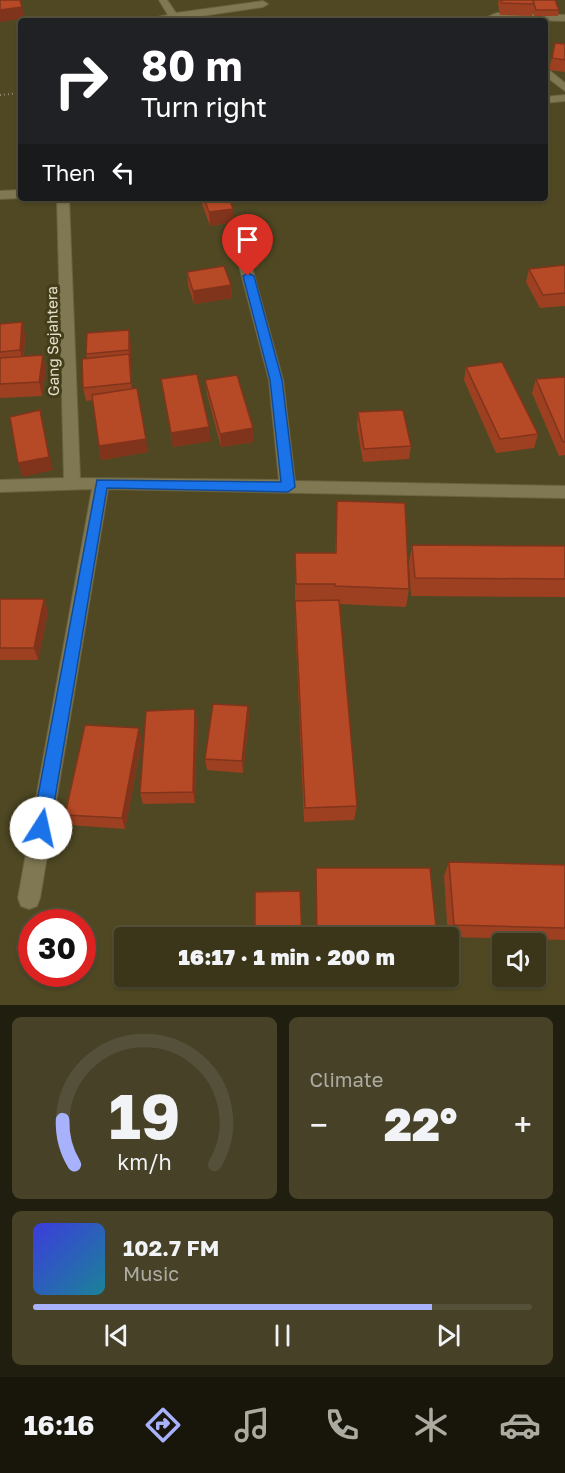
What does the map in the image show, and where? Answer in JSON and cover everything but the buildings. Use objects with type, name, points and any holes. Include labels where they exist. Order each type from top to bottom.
[{"type":"street","points":[[163,0],[174,16]]},
{"type":"street","points":[[161,18],[263,4]]},
{"type":"street","points":[[490,18],[497,16],[565,18]]},
{"type":"street","points":[[548,73],[565,88]]},
{"type":"street","points":[[548,100],[565,98]]},
{"type":"street","points":[[0,195],[18,194]]},
{"type":"street","name":"Gang Sejahtera","points":[[63,201],[72,483]]},
{"type":"street","points":[[237,235],[276,380],[288,487]]},
{"type":"street","points":[[29,898],[101,483]]},
{"type":"street","points":[[0,486],[101,483],[565,492]]},
{"type":"path","points":[[0,94],[18,93]]},
{"type":"route","points":[[41,828],[101,483],[288,487],[276,380],[248,276]]}]
